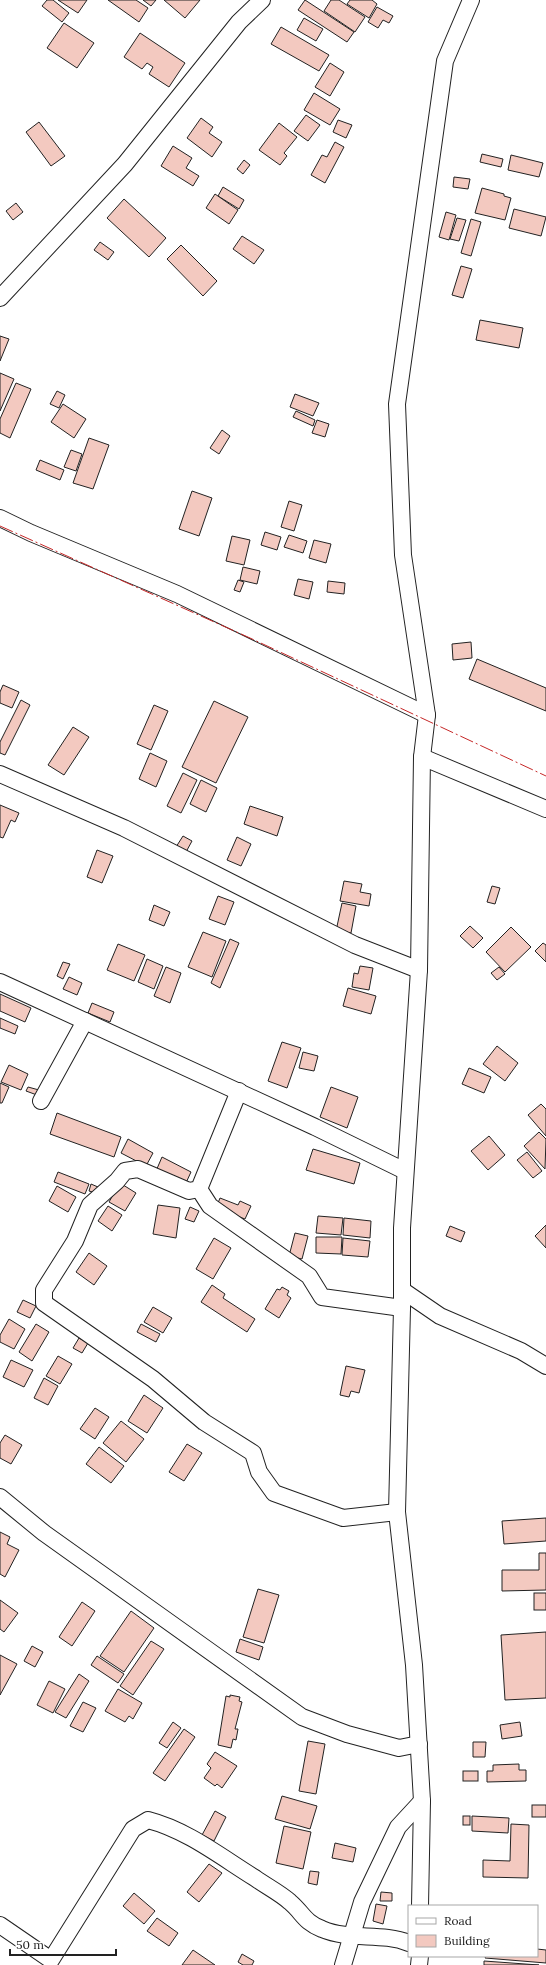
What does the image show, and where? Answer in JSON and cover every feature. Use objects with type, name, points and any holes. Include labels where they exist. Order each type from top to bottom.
[{"type":"street","points":[[0,298],[125,164],[239,22],[262,0]]},
{"type":"street","points":[[420,1905],[422,1801],[419,1744],[414,1665],[396,1512],[405,1171],[419,970],[422,757],[427,714],[402,555],[397,404],[445,61],[471,0]]},
{"type":"street","points":[[0,518],[31,533],[177,594],[427,714]]},
{"type":"street","points":[[422,757],[546,809]]},
{"type":"street","points":[[0,774],[124,828],[355,945],[419,970]]},
{"type":"street","points":[[0,982],[239,1091],[405,1171]]},
{"type":"street","points":[[41,1101],[85,1022]]},
{"type":"street","points":[[199,1189],[239,1091]]},
{"type":"street","points":[[199,1189],[189,1191],[138,1169],[125,1171],[90,1206],[75,1241],[44,1290],[44,1303],[153,1379],[204,1422],[253,1453],[260,1472],[274,1493],[342,1518],[396,1512]]},
{"type":"street","points":[[199,1189],[210,1206],[309,1276],[322,1297],[402,1308]]},
{"type":"street","points":[[402,1290],[440,1316],[521,1351],[546,1366]]},
{"type":"street","points":[[0,1497],[44,1533],[302,1717],[347,1734],[399,1748],[419,1744]]},
{"type":"street","points":[[343,1965],[362,1902],[398,1827],[422,1801]]},
{"type":"street","points":[[0,1925],[49,1962],[133,1829],[148,1820],[165,1824],[215,1852],[290,1902],[306,1921],[323,1930],[352,1936],[388,1938],[408,1944]]},
{"type":"building","points":[[47,0],[53,0],[69,13],[62,22],[42,6]]},
{"type":"building","points":[[58,0],[87,0],[78,13]]},
{"type":"building","points":[[108,0],[136,0],[148,8],[139,22]]},
{"type":"building","points":[[143,0],[156,0],[151,6]]},
{"type":"building","points":[[164,0],[200,0],[185,18]]},
{"type":"building","points":[[305,0],[354,32],[347,42],[298,10]]},
{"type":"building","points":[[331,0],[339,0],[365,17],[355,32],[324,11]]},
{"type":"building","points":[[350,0],[372,0],[377,4],[369,18],[347,4]]},
{"type":"building","points":[[377,7],[393,16],[389,23],[383,20],[378,28],[368,22]]},
{"type":"building","points":[[304,18],[323,29],[316,41],[297,30]]},
{"type":"building","points":[[64,23],[94,43],[77,68],[47,48]]},
{"type":"building","points":[[281,27],[329,55],[319,71],[271,44]]},
{"type":"building","points":[[140,33],[185,63],[169,87],[149,74],[153,67],[147,63],[142,69],[124,57]]},
{"type":"building","points":[[330,63],[344,72],[330,96],[315,87]]},
{"type":"building","points":[[314,93],[340,109],[330,125],[304,110]]},
{"type":"building","points":[[306,115],[320,125],[308,141],[294,131]]},
{"type":"building","points":[[201,118],[213,127],[209,133],[222,142],[212,157],[187,138]]},
{"type":"building","points":[[338,120],[352,125],[346,138],[333,132]]},
{"type":"building","points":[[39,122],[65,156],[51,166],[26,132]]},
{"type":"building","points":[[279,123],[297,137],[284,153],[287,156],[280,165],[259,150]]},
{"type":"building","points":[[335,142],[344,147],[325,183],[311,175],[322,155],[327,157]]},
{"type":"building","points":[[173,146],[192,158],[186,168],[199,176],[193,186],[161,166]]},
{"type":"building","points":[[482,154],[503,159],[501,167],[480,162]]},
{"type":"building","points":[[511,155],[543,163],[539,177],[508,170]]},
{"type":"building","points":[[244,160],[250,165],[243,174],[237,169]]},
{"type":"building","points":[[454,177],[470,179],[468,189],[453,187]]},
{"type":"building","points":[[223,187],[244,200],[239,209],[218,196]]},
{"type":"building","points":[[482,188],[504,194],[504,196],[511,198],[505,220],[475,213]]},
{"type":"building","points":[[215,194],[238,210],[229,224],[206,208]]},
{"type":"building","points":[[124,199],[166,238],[149,257],[107,218]]},
{"type":"building","points":[[16,203],[23,212],[13,220],[6,211]]},
{"type":"building","points":[[514,209],[546,217],[541,236],[509,228]]},
{"type":"building","points":[[446,212],[456,215],[449,240],[439,237]]},
{"type":"building","points":[[457,218],[466,220],[459,241],[450,239]]},
{"type":"building","points":[[471,219],[481,222],[471,256],[461,253]]},
{"type":"building","points":[[242,236],[264,250],[254,264],[233,249]]},
{"type":"building","points":[[100,242],[114,252],[108,260],[94,250]]},
{"type":"building","points":[[181,245],[217,281],[203,296],[167,259]]},
{"type":"building","points":[[461,266],[472,269],[463,298],[452,295]]},
{"type":"building","points":[[480,320],[523,328],[519,348],[476,340]]},
{"type":"building","points":[[0,336],[9,339],[0,361]]},
{"type":"building","points":[[0,373],[14,379],[0,411]]},
{"type":"building","points":[[16,383],[31,389],[10,438],[0,433],[0,419]]},
{"type":"building","points":[[57,391],[65,395],[59,408],[50,404]]},
{"type":"building","points":[[295,394],[319,403],[313,416],[290,407]]},
{"type":"building","points":[[63,404],[86,419],[74,438],[51,422]]},
{"type":"building","points":[[296,411],[315,420],[313,426],[293,417]]},
{"type":"building","points":[[317,420],[329,424],[325,437],[312,433]]},
{"type":"building","points":[[222,430],[230,436],[219,454],[210,448]]},
{"type":"building","points":[[89,438],[109,445],[93,489],[73,483]]},
{"type":"building","points":[[71,450],[82,454],[76,471],[64,467]]},
{"type":"building","points":[[40,460],[64,470],[60,480],[36,470]]},
{"type":"building","points":[[192,491],[212,498],[199,536],[179,529]]},
{"type":"building","points":[[289,501],[302,505],[294,531],[281,527]]},
{"type":"building","points":[[265,532],[281,537],[277,550],[261,545]]},
{"type":"building","points":[[289,535],[307,541],[303,553],[284,547]]},
{"type":"building","points":[[232,536],[250,540],[244,565],[226,561]]},
{"type":"building","points":[[314,540],[331,544],[326,563],[309,558]]},
{"type":"building","points":[[243,567],[260,571],[257,584],[240,580]]},
{"type":"building","points":[[298,579],[313,582],[309,599],[294,595]]},
{"type":"building","points":[[238,580],[244,582],[240,592],[234,590]]},
{"type":"building","points":[[328,581],[345,583],[344,594],[327,592]]},
{"type":"building","points":[[471,642],[472,658],[453,660],[452,644]]},
{"type":"building","points":[[477,659],[546,688],[546,711],[469,679]]},
{"type":"building","points":[[3,685],[19,692],[12,708],[0,703],[0,692]]},
{"type":"building","points":[[21,700],[30,705],[5,755],[0,753],[0,742]]},
{"type":"building","points":[[214,701],[248,717],[216,783],[182,767]]},
{"type":"building","points":[[154,705],[168,711],[151,750],[137,744]]},
{"type":"building","points":[[73,727],[89,737],[64,775],[48,765]]},
{"type":"building","points":[[150,753],[167,761],[156,787],[139,779]]},
{"type":"building","points":[[183,773],[197,780],[181,813],[167,806]]},
{"type":"building","points":[[201,780],[217,788],[206,812],[190,804]]},
{"type":"building","points":[[0,805],[19,813],[15,822],[11,820],[3,838],[0,837]]},
{"type":"building","points":[[250,806],[283,817],[277,836],[244,824]]},
{"type":"building","points":[[183,836],[192,841],[186,852],[176,847]]},
{"type":"building","points":[[237,837],[251,844],[241,866],[227,860]]},
{"type":"building","points":[[97,850],[113,856],[102,883],[87,877]]},
{"type":"building","points":[[344,881],[362,884],[360,892],[371,894],[369,906],[340,901]]},
{"type":"building","points":[[492,886],[500,888],[495,904],[487,902]]},
{"type":"building","points":[[218,896],[234,902],[225,925],[209,919]]},
{"type":"building","points":[[342,903],[356,906],[351,933],[336,931]]},
{"type":"building","points":[[154,905],[170,912],[164,926],[149,920]]},
{"type":"building","points":[[470,926],[483,938],[473,948],[460,936]]},
{"type":"building","points":[[511,927],[531,947],[505,972],[486,952]]},
{"type":"building","points":[[203,932],[226,941],[212,977],[188,967]]},
{"type":"building","points":[[230,939],[239,943],[220,988],[211,983]]},
{"type":"building","points":[[543,943],[546,945],[546,962],[535,951]]},
{"type":"building","points":[[118,944],[145,955],[134,981],[107,970]]},
{"type":"building","points":[[147,959],[163,966],[154,989],[138,982]]},
{"type":"building","points":[[63,962],[70,964],[63,979],[57,976]]},
{"type":"building","points":[[360,966],[373,968],[369,990],[352,987],[354,973],[358,974]]},
{"type":"building","points":[[166,967],[181,973],[170,1003],[154,996]]},
{"type":"building","points":[[499,967],[505,974],[497,980],[491,973]]},
{"type":"building","points":[[69,977],[82,983],[77,995],[63,989]]},
{"type":"building","points":[[348,988],[376,996],[371,1014],[343,1006]]},
{"type":"building","points":[[0,994],[31,1008],[25,1022],[0,1011]]},
{"type":"building","points":[[92,1003],[114,1012],[110,1022],[88,1013]]},
{"type":"building","points":[[0,1018],[18,1026],[15,1034],[0,1028]]},
{"type":"building","points":[[282,1042],[301,1048],[287,1088],[268,1081]]},
{"type":"building","points":[[497,1046],[518,1063],[505,1081],[483,1064]]},
{"type":"building","points":[[303,1052],[318,1056],[314,1071],[299,1068]]},
{"type":"building","points":[[9,1065],[28,1074],[21,1090],[1,1082]]},
{"type":"building","points":[[469,1068],[491,1077],[484,1093],[462,1084]]},
{"type":"building","points":[[0,1083],[9,1087],[2,1103],[0,1103]]},
{"type":"building","points":[[28,1087],[39,1090],[37,1095],[26,1091]]},
{"type":"building","points":[[331,1087],[358,1097],[347,1128],[320,1117]]},
{"type":"building","points":[[541,1104],[546,1109],[546,1136],[528,1115]]},
{"type":"building","points":[[57,1113],[121,1137],[114,1157],[50,1134]]},
{"type":"building","points":[[539,1132],[546,1139],[545,1169],[524,1146]]},
{"type":"building","points":[[489,1136],[505,1155],[488,1170],[471,1151]]},
{"type":"building","points":[[128,1139],[153,1153],[146,1166],[121,1153]]},
{"type":"building","points":[[313,1149],[360,1163],[354,1184],[306,1170]]},
{"type":"building","points":[[527,1152],[542,1171],[533,1178],[517,1160]]},
{"type":"building","points":[[162,1157],[191,1172],[185,1185],[156,1171]]},
{"type":"building","points":[[58,1172],[89,1184],[85,1194],[54,1182]]},
{"type":"building","points":[[120,1183],[136,1193],[125,1211],[109,1202]]},
{"type":"building","points":[[91,1184],[98,1187],[96,1193],[89,1191]]},
{"type":"building","points":[[57,1186],[76,1197],[68,1212],[49,1201]]},
{"type":"building","points":[[220,1198],[238,1205],[240,1201],[251,1206],[245,1219],[216,1208]]},
{"type":"building","points":[[158,1205],[180,1208],[176,1238],[153,1234]]},
{"type":"building","points":[[108,1206],[122,1215],[112,1231],[98,1221]]},
{"type":"building","points":[[190,1207],[199,1211],[194,1222],[185,1219]]},
{"type":"building","points":[[318,1216],[343,1218],[341,1235],[316,1233]]},
{"type":"building","points":[[344,1218],[371,1221],[370,1238],[343,1235]]},
{"type":"building","points":[[546,1225],[546,1248],[535,1236]]},
{"type":"building","points":[[450,1226],[465,1232],[461,1242],[446,1236]]},
{"type":"building","points":[[295,1233],[308,1236],[302,1259],[289,1256]]},
{"type":"building","points":[[316,1237],[342,1237],[341,1254],[316,1253]]},
{"type":"building","points":[[214,1238],[231,1248],[213,1279],[196,1269]]},
{"type":"building","points":[[343,1238],[370,1241],[368,1257],[342,1255]]},
{"type":"building","points":[[89,1253],[107,1266],[94,1285],[76,1272]]},
{"type":"building","points":[[212,1285],[225,1294],[223,1298],[255,1319],[247,1332],[201,1302]]},
{"type":"building","points":[[282,1287],[289,1291],[287,1295],[291,1298],[279,1318],[265,1309],[277,1289],[280,1290]]},
{"type":"building","points":[[23,1300],[36,1306],[30,1318],[17,1312]]},
{"type":"building","points":[[153,1307],[172,1318],[163,1333],[144,1322]]},
{"type":"building","points":[[9,1319],[25,1329],[14,1349],[0,1342],[0,1335]]},
{"type":"building","points":[[36,1324],[49,1332],[32,1361],[19,1352]]},
{"type":"building","points":[[141,1324],[160,1334],[156,1342],[137,1332]]},
{"type":"building","points":[[79,1338],[88,1343],[82,1353],[73,1348]]},
{"type":"building","points":[[58,1356],[72,1364],[60,1384],[46,1376]]},
{"type":"building","points":[[11,1360],[33,1370],[24,1387],[3,1377]]},
{"type":"building","points":[[346,1366],[365,1370],[359,1393],[351,1391],[349,1397],[340,1395]]},
{"type":"building","points":[[44,1378],[58,1386],[48,1405],[34,1398]]},
{"type":"building","points":[[144,1395],[163,1408],[147,1433],[128,1421]]},
{"type":"building","points":[[95,1408],[109,1417],[95,1439],[80,1429]]},
{"type":"building","points":[[121,1421],[144,1439],[126,1462],[103,1443]]},
{"type":"building","points":[[5,1435],[22,1445],[11,1464],[0,1458],[0,1443]]},
{"type":"building","points":[[187,1444],[202,1453],[184,1481],[169,1472]]},
{"type":"building","points":[[99,1447],[124,1466],[111,1483],[86,1464]]},
{"type":"building","points":[[546,1518],[546,1541],[504,1544],[502,1521]]},
{"type":"building","points":[[0,1532],[10,1537],[7,1544],[19,1550],[5,1577],[0,1574]]},
{"type":"building","points":[[539,1553],[546,1553],[546,1590],[502,1591],[502,1570],[539,1570]]},
{"type":"building","points":[[258,1589],[279,1595],[264,1643],[243,1637]]},
{"type":"building","points":[[534,1593],[546,1593],[546,1610],[534,1610]]},
{"type":"building","points":[[0,1600],[18,1613],[4,1632],[0,1629]]},
{"type":"building","points":[[82,1602],[95,1611],[72,1646],[59,1637]]},
{"type":"building","points":[[131,1611],[154,1628],[124,1672],[100,1656]]},
{"type":"building","points":[[546,1632],[546,1698],[505,1700],[501,1635]]},
{"type":"building","points":[[240,1639],[263,1647],[259,1660],[236,1652]]},
{"type":"building","points":[[151,1641],[164,1649],[133,1695],[120,1686]]},
{"type":"building","points":[[32,1646],[43,1652],[35,1667],[24,1661]]},
{"type":"building","points":[[0,1655],[17,1664],[0,1695]]},
{"type":"building","points":[[97,1656],[124,1674],[118,1683],[91,1665]]},
{"type":"building","points":[[79,1674],[89,1681],[66,1718],[55,1712]]},
{"type":"building","points":[[49,1681],[65,1689],[53,1713],[37,1705]]},
{"type":"building","points":[[118,1689],[142,1703],[133,1719],[129,1716],[125,1722],[105,1711]]},
{"type":"building","points":[[230,1695],[240,1697],[239,1701],[242,1702],[235,1729],[238,1729],[236,1740],[233,1739],[231,1748],[218,1745],[226,1696],[230,1697]]},
{"type":"building","points":[[83,1702],[96,1708],[83,1732],[70,1726]]},
{"type":"building","points":[[173,1722],[181,1728],[167,1748],[159,1743]]},
{"type":"building","points":[[520,1722],[522,1736],[502,1739],[500,1725]]},
{"type":"building","points":[[184,1729],[195,1737],[165,1781],[153,1773]]},
{"type":"building","points":[[308,1741],[325,1744],[316,1794],[299,1791]]},
{"type":"building","points":[[473,1742],[486,1742],[485,1757],[473,1757]]},
{"type":"building","points":[[215,1752],[237,1766],[222,1788],[217,1784],[215,1786],[204,1778],[211,1768],[207,1764]]},
{"type":"building","points":[[519,1764],[519,1770],[526,1770],[526,1781],[487,1782],[487,1771],[493,1771],[493,1765]]},
{"type":"building","points":[[463,1771],[478,1771],[478,1781],[463,1781]]},
{"type":"building","points":[[282,1796],[317,1806],[310,1829],[275,1819]]},
{"type":"building","points":[[532,1805],[546,1805],[546,1817],[532,1817]]},
{"type":"building","points":[[215,1811],[226,1817],[214,1841],[202,1835]]},
{"type":"building","points":[[463,1816],[470,1816],[470,1825],[463,1825]]},
{"type":"building","points":[[472,1816],[509,1818],[508,1833],[472,1831]]},
{"type":"building","points":[[511,1824],[529,1825],[528,1878],[483,1877],[483,1860],[510,1861]]},
{"type":"building","points":[[284,1826],[311,1832],[303,1869],[276,1863]]},
{"type":"building","points":[[335,1843],[356,1848],[353,1862],[332,1858]]},
{"type":"building","points":[[209,1864],[222,1873],[199,1902],[187,1892]]},
{"type":"building","points":[[310,1871],[319,1872],[317,1885],[308,1883]]},
{"type":"building","points":[[381,1892],[392,1893],[392,1901],[380,1901]]},
{"type":"building","points":[[134,1893],[155,1911],[144,1924],[123,1906]]},
{"type":"building","points":[[376,1904],[387,1906],[383,1924],[373,1921]]},
{"type":"building","points":[[157,1918],[178,1933],[169,1946],[147,1931]]},
{"type":"building","points":[[538,1949],[546,1950],[546,1963],[485,1958],[538,1957]]},
{"type":"building","points":[[193,1950],[215,1965],[182,1965]]},
{"type":"building","points":[[242,1954],[254,1961],[252,1965],[243,1965],[238,1962]]},
{"type":"building","points":[[484,1961],[539,1965],[484,1965]]},
{"type":"power","points":[[0,526],[250,638],[546,776]]}]
